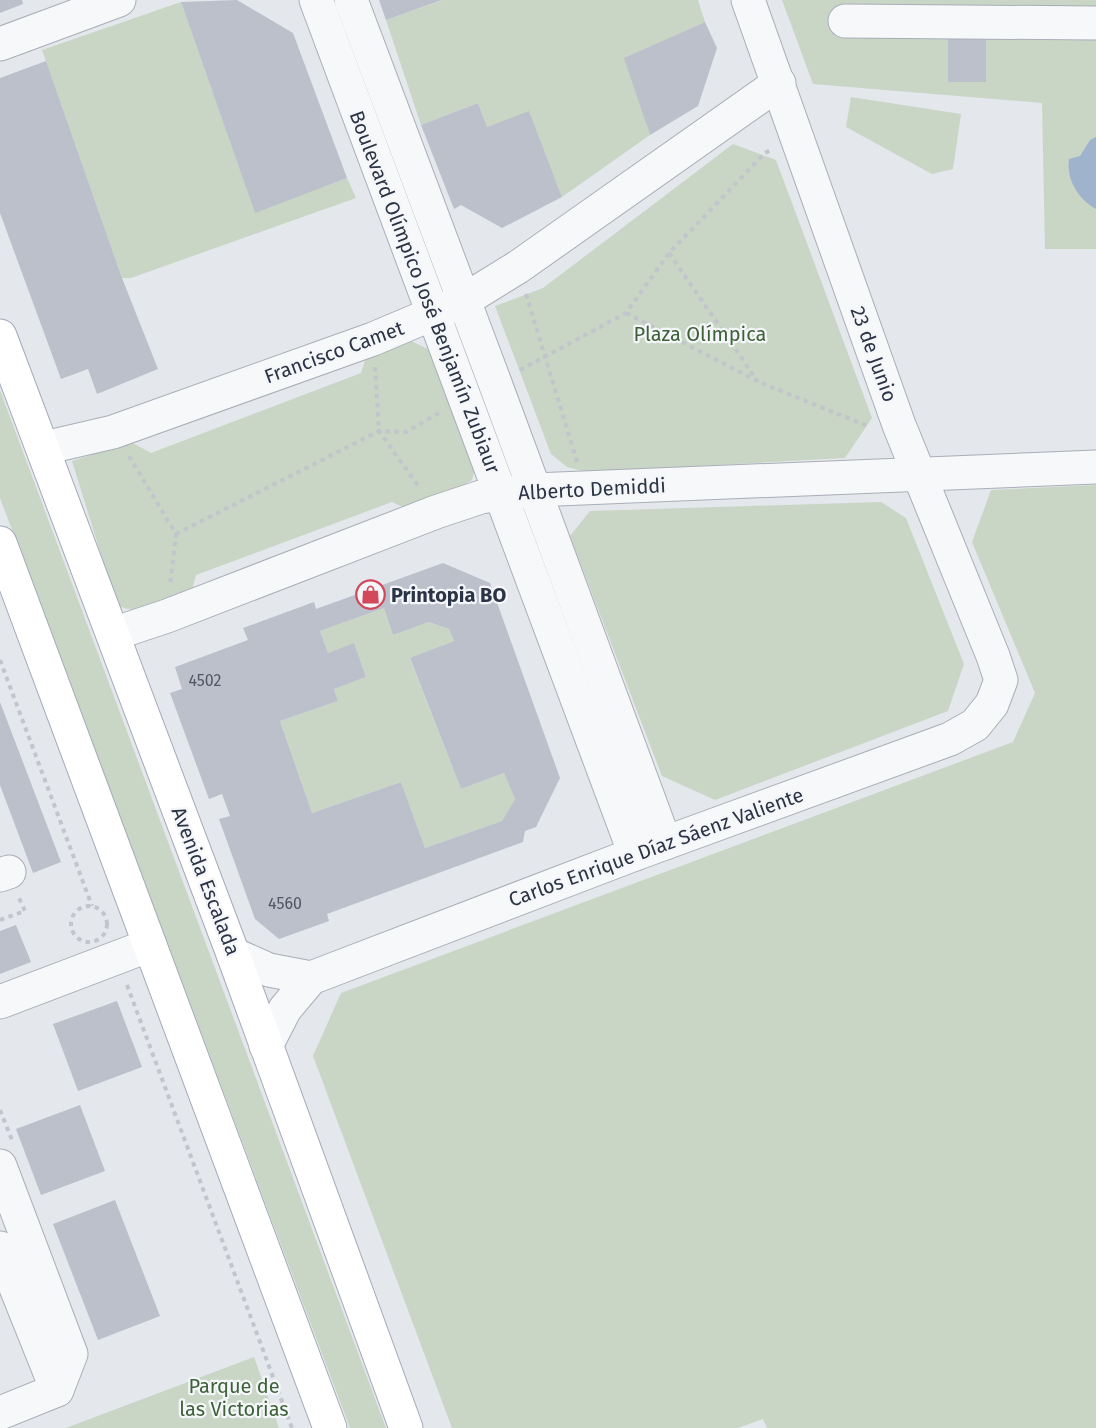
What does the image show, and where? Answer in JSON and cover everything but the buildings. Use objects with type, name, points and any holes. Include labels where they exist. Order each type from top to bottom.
[{"type":"main road","name":"Avenida Escalada","points":[[0,336],[233,954],[406,1428]]},
{"type":"main road","points":[[0,543],[8,589],[150,945],[330,1428]]},
{"type":"street","points":[[0,44],[119,0]]},
{"type":"street","name":"Boulevard Olímpico José Benjamín Zubiaur","points":[[316,0],[635,854]]},
{"type":"street","name":"Boulevard Olímpico José Benjamín Zubiaur","points":[[351,0],[665,843]]},
{"type":"street","name":"23 de Junio","points":[[748,0],[899,425],[1001,680],[992,704]]},
{"type":"street","points":[[875,0],[845,21],[1096,23]]},
{"type":"street","name":"Francisco Camet","points":[[44,448],[113,432],[374,339],[463,301],[518,267],[779,83]]},
{"type":"street","name":"Alberto Demiddi","points":[[113,634],[167,616],[481,496],[534,490],[919,475],[1093,459]]},
{"type":"street","name":"Carlos Enrique Díaz Sáenz Valiente","points":[[266,1046],[285,1009],[311,978],[635,854],[950,739],[975,725],[992,704]]},
{"type":"street","points":[[0,1002],[150,945]]},
{"type":"street","points":[[233,954],[269,970],[311,978]]},
{"type":"street","points":[[0,1166],[71,1354],[57,1390],[0,1413]]},
{"type":"street","points":[[0,1248],[57,1390]]},
{"type":"path","points":[[495,383],[627,313],[669,253],[765,153],[797,136]]},
{"type":"path","points":[[669,253],[759,382]]},
{"type":"path","points":[[518,267],[585,489]]},
{"type":"path","points":[[627,313],[759,382],[876,430],[899,425]]},
{"type":"path","points":[[374,339],[379,431],[436,512]]},
{"type":"path","points":[[176,534],[379,431],[406,432],[465,397]]},
{"type":"path","points":[[113,432],[176,534],[167,616]]},
{"type":"path","points":[[0,660],[92,906],[106,917],[107,927],[104,935],[96,941],[87,942],[78,938],[72,931],[71,922],[75,913],[92,906]]},
{"type":"path","points":[[124,978],[292,1428]]},
{"type":"green space","points":[[443,0],[698,0],[705,22],[625,58],[650,135],[562,197],[529,112],[487,127],[478,103],[421,125],[386,20]]},
{"type":"green space","points":[[782,0],[1096,0],[1096,249],[1045,249],[1042,103],[813,84]]},
{"type":"green space","points":[[181,2],[255,212],[347,178],[356,198],[131,278],[122,278],[42,50]]},
{"type":"green space","points":[[851,97],[961,114],[953,169],[932,174],[846,127]]},
{"type":"green space","name":"Plaza Olímpica","points":[[733,144],[776,160],[872,418],[845,458],[587,472],[567,467],[551,454],[495,306],[543,288]]},
{"type":"green space","points":[[411,341],[428,349],[475,469],[472,480],[454,491],[409,510],[392,502],[196,575],[192,591],[136,611],[117,606],[72,461],[131,442],[151,453],[361,373],[366,357]]},
{"type":"green space","points":[[0,390],[386,1428],[350,1428],[0,498]]},
{"type":"green space","points":[[1096,485],[1096,1428],[767,1428],[763,1419],[738,1428],[452,1428],[313,1056],[341,993],[1013,742],[1035,693],[972,542],[991,490]]},
{"type":"green space","points":[[881,502],[906,518],[964,664],[948,711],[715,800],[662,776],[570,536],[590,511]]},
{"type":"green space","points":[[384,608],[393,635],[429,622],[449,629],[454,641],[410,659],[461,789],[504,773],[515,799],[502,821],[425,848],[401,782],[312,813],[280,721],[338,701],[334,689],[366,677],[354,644],[328,653],[320,631]]},
{"type":"green space","name":"Parque de las Victorias","points":[[254,1357],[279,1428],[66,1428]]},
{"type":"water","points":[[1096,137],[1096,209],[1084,200],[1071,181],[1069,159],[1080,156],[1090,140]]},
{"type":"place","name":"Printopia BO","points":[[370,595]]}]
